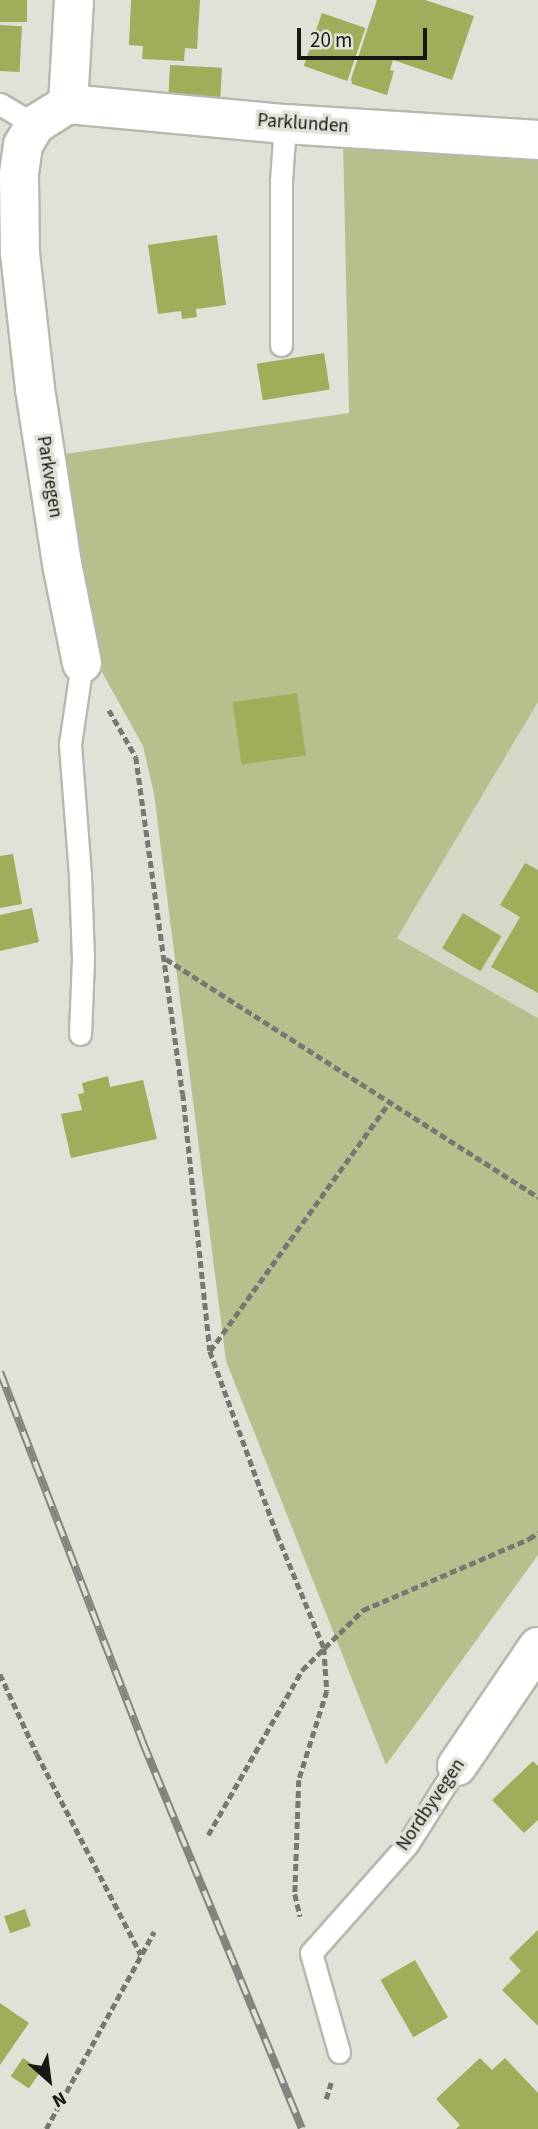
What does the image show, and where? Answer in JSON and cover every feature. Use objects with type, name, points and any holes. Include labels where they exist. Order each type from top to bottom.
[{"type":"street","points":[[35,125],[68,104],[74,0]]},
{"type":"street","name":"Parklunden","points":[[68,104],[285,124],[538,140]]},
{"type":"street","name":"Parkvegen","points":[[35,125],[23,145],[19,175],[20,253],[37,402],[63,569],[82,663]]},
{"type":"street","name":"Nordbyvegen","points":[[457,1766],[538,1647]]},
{"type":"lane","points":[[0,104],[35,125]]},
{"type":"lane","points":[[281,345],[281,181],[285,124]]},
{"type":"lane","points":[[80,1034],[83,958],[81,889],[70,744],[82,663]]},
{"type":"lane","name":"Nordbyvegen","points":[[311,1954],[407,1845],[457,1766]]},
{"type":"lane","points":[[311,1954],[339,2052]]},
{"type":"path","points":[[82,663],[136,757],[165,958],[197,1216],[210,1351],[277,1534],[324,1648],[327,1691],[299,1780],[295,1894],[303,1934],[311,1954]]},
{"type":"path","points":[[165,958],[391,1100],[538,1197]]},
{"type":"path","points":[[210,1351],[391,1100]]},
{"type":"path","points":[[208,1836],[302,1670],[363,1610],[529,1539],[538,1532]]},
{"type":"path","points":[[0,1674],[37,1754],[141,1955]]},
{"type":"path","points":[[47,2129],[154,1932]]},
{"type":"shaded area","points":[[538,702],[538,1018],[397,938]]},
{"type":"green space","points":[[343,140],[538,150],[538,702],[397,938],[538,1018],[538,1555],[386,1765],[226,1361],[154,794],[143,746],[93,656],[58,455],[349,413]]},
{"type":"building","points":[[0,0],[27,0],[27,22],[0,22]]},
{"type":"building","points":[[131,0],[200,0],[197,49],[185,48],[184,61],[142,59],[143,46],[129,45]]},
{"type":"building","points":[[377,0],[425,0],[474,16],[452,80],[393,60],[390,70],[394,71],[387,95],[352,84],[351,79]]},
{"type":"building","points":[[322,13],[365,28],[347,81],[304,66]]},
{"type":"building","points":[[0,25],[22,26],[20,72],[0,71]]},
{"type":"building","points":[[170,65],[222,68],[220,99],[168,96]]},
{"type":"building","points":[[217,235],[226,305],[196,309],[197,317],[182,319],[181,311],[158,314],[148,245]]},
{"type":"building","points":[[324,353],[330,390],[263,400],[257,364]]},
{"type":"building","points":[[297,693],[306,755],[241,764],[233,702]]},
{"type":"building","points":[[13,854],[22,904],[0,908],[0,856]]},
{"type":"building","points":[[525,863],[538,870],[538,993],[491,967],[520,917],[500,905]]},
{"type":"building","points":[[32,908],[39,942],[0,951],[0,915]]},
{"type":"building","points":[[463,913],[502,936],[480,971],[442,948]]},
{"type":"building","points":[[108,1076],[110,1087],[143,1080],[157,1139],[71,1158],[61,1114],[82,1110],[78,1094],[84,1093],[82,1083]]},
{"type":"building","points":[[533,1761],[538,1766],[538,1820],[524,1833],[492,1800]]},
{"type":"building","points":[[25,1909],[31,1926],[10,1933],[4,1916]]},
{"type":"building","points":[[538,1930],[538,2026],[502,1990],[521,1971],[509,1958]]},
{"type":"building","points":[[415,1960],[448,2017],[413,2037],[380,1980]]},
{"type":"building","points":[[0,2003],[29,2023],[0,2065]]},
{"type":"building","points":[[23,2058],[41,2070],[29,2089],[11,2076]]},
{"type":"building","points":[[480,2058],[492,2070],[505,2058],[538,2093],[538,2129],[456,2129],[460,2125],[436,2099]]},
{"type":"railway","points":[[0,1372],[143,1743],[302,2129]]}]
